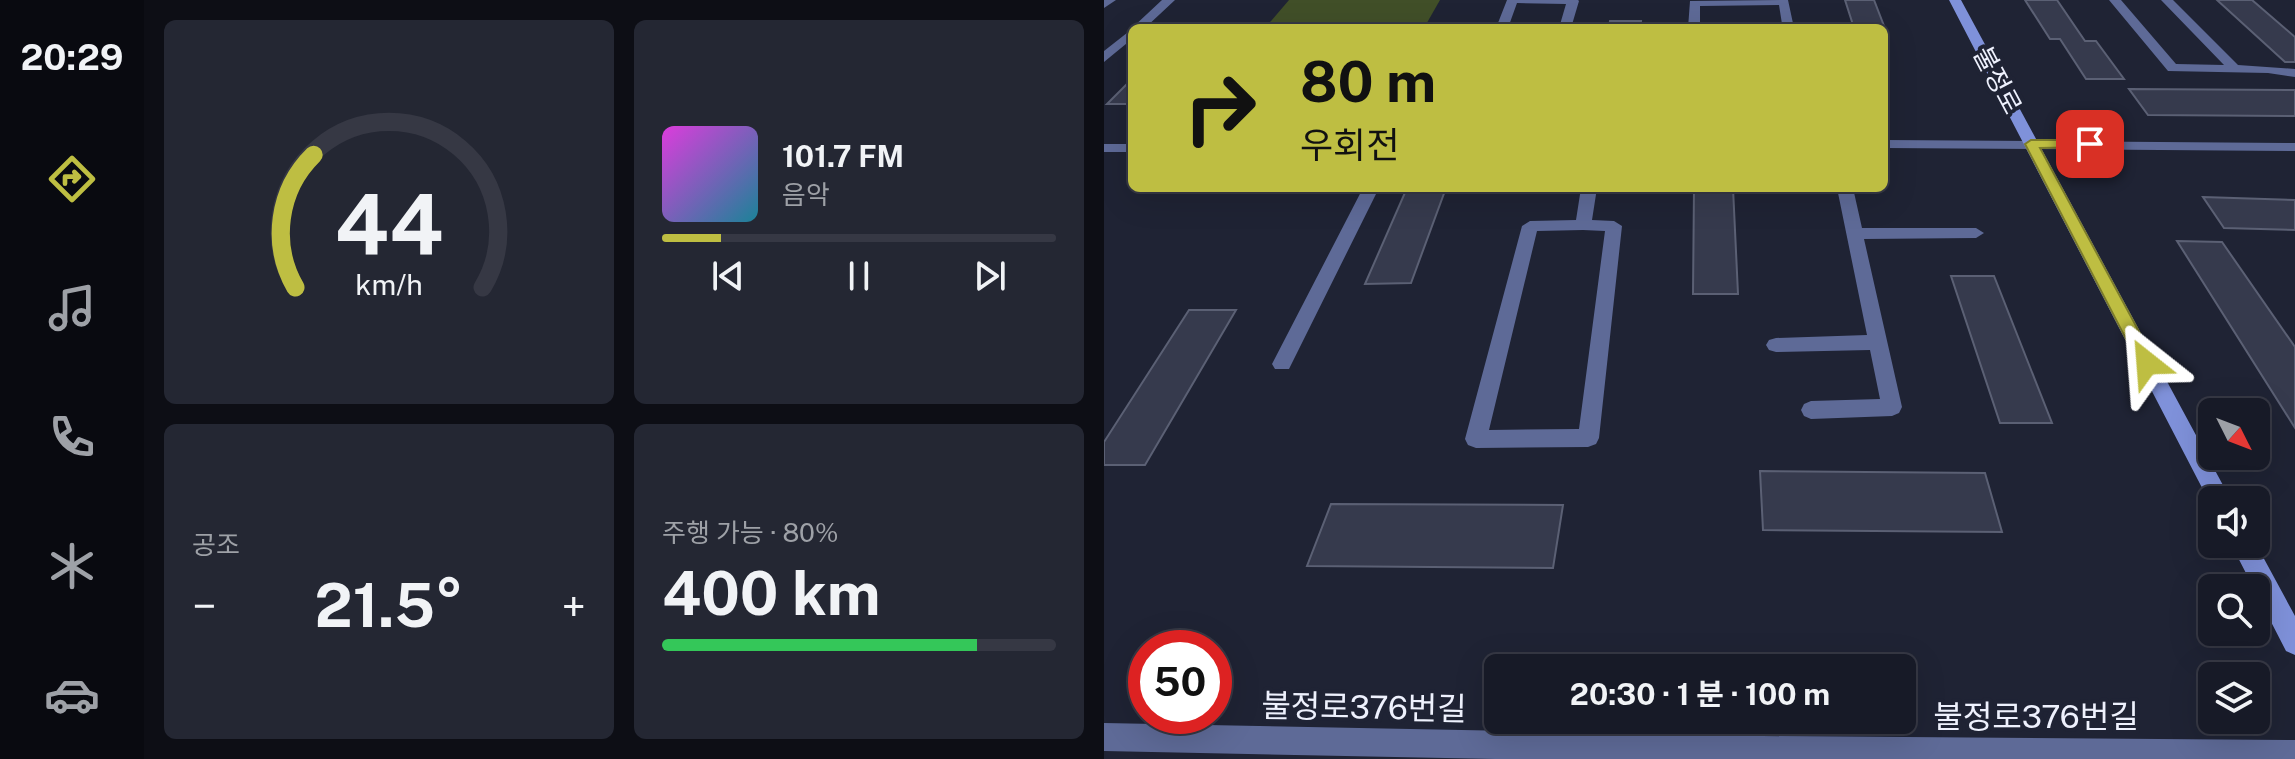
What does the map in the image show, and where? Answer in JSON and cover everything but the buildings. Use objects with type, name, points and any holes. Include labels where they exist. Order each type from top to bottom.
[{"type":"main road","name":"불정로","points":[[1955,0],[2213,486]]},
{"type":"main road","points":[[2250,558],[2295,642]]},
{"type":"street","points":[[1104,5],[1110,0]]},
{"type":"street","points":[[1142,24],[1169,0]]},
{"type":"street","points":[[1504,24],[1513,0],[1573,1],[1566,24]]},
{"type":"street","points":[[2115,0],[2172,68],[2295,73]]},
{"type":"street","points":[[2167,0],[2235,69]]},
{"type":"street","points":[[1694,24],[1694,3],[1784,2],[1787,24]]},
{"type":"street","points":[[1104,58],[1128,37]]},
{"type":"street","points":[[1888,144],[2295,147]]},
{"type":"street","points":[[1104,148],[1128,148]]},
{"type":"street","points":[[1282,364],[1369,192]]},
{"type":"street","points":[[1583,225],[1588,192]]},
{"type":"street","points":[[1811,410],[1892,407],[1846,192]]},
{"type":"street","points":[[1583,225],[1614,226],[1588,438],[1476,439],[1530,226],[1583,225]]},
{"type":"street","points":[[1855,234],[1976,233]]},
{"type":"street","points":[[1776,345],[1878,342]]},
{"type":"street","name":"불정로376번길","points":[[1104,737],[1762,755],[2295,754]]},
{"type":"green space","points":[[1289,0],[1440,0],[1426,24],[1268,24]]},
{"type":"route","points":[[2090,144],[2031,144],[2147,363]]}]
